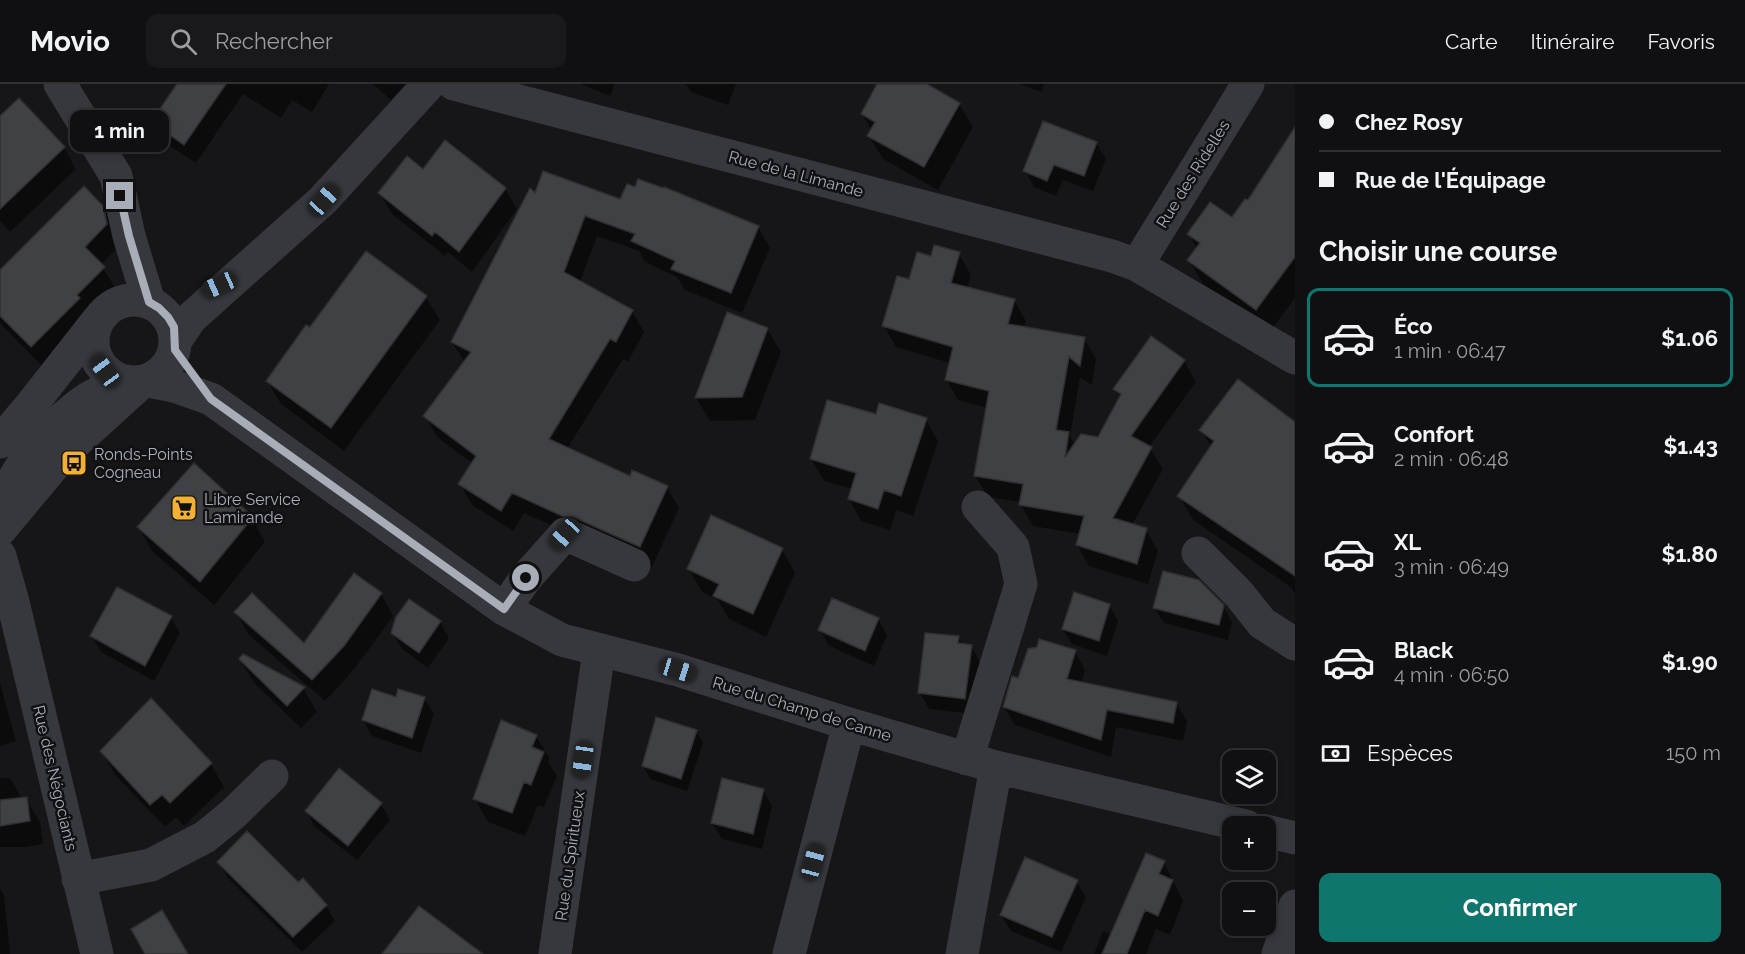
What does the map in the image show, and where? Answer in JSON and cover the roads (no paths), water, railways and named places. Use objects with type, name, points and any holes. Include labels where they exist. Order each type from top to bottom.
[{"type":"street","points":[[60,84],[116,176],[129,236],[125,316],[97,361],[115,378],[139,382]]},
{"type":"street","points":[[9,458],[93,395],[139,382],[166,369],[175,345],[191,318],[324,200],[429,84]]},
{"type":"street","name":"Rue de la Limande","points":[[454,84],[1112,256],[1137,265],[1295,358]]},
{"type":"street","name":"Rue des Ridelles","points":[[1137,265],[1248,84]]},
{"type":"street","points":[[0,522],[2,506],[12,482],[9,458],[32,405],[125,316],[187,299],[235,278]]},
{"type":"street","points":[[125,316],[168,317],[174,327],[175,345]]},
{"type":"street","points":[[69,412],[82,381],[125,316]]},
{"type":"street","name":"Rue du Champ de Canne","points":[[175,345],[211,399]]},
{"type":"street","points":[[0,522],[66,451],[139,382]]},
{"type":"street","name":"Rue du Champ de Canne","points":[[139,382],[174,386],[211,399],[504,609],[561,640],[678,670],[982,763],[1222,820]]},
{"type":"street","points":[[962,954],[982,763],[1021,584],[1013,547],[978,507]]},
{"type":"street","points":[[504,609],[526,578],[565,534],[634,565]]},
{"type":"street","points":[[1198,553],[1239,594],[1262,623],[1295,644]]},
{"type":"street","name":"Rue des Négociants","points":[[0,556],[7,596],[97,954]]},
{"type":"street","name":"Rue du Spiritueux","points":[[555,954],[599,651]]},
{"type":"street","points":[[789,954],[849,724]]},
{"type":"street","points":[[78,879],[151,865],[205,837],[233,814],[272,776]]},
{"type":"street","points":[[1276,833],[1295,838]]},
{"type":"street","points":[[1278,954],[1295,906]]},
{"type":"place","name":"Ronds-Points Cogneau","points":[[74,463]]},
{"type":"place","name":"Libre Service Lamirande","points":[[184,508]]}]
